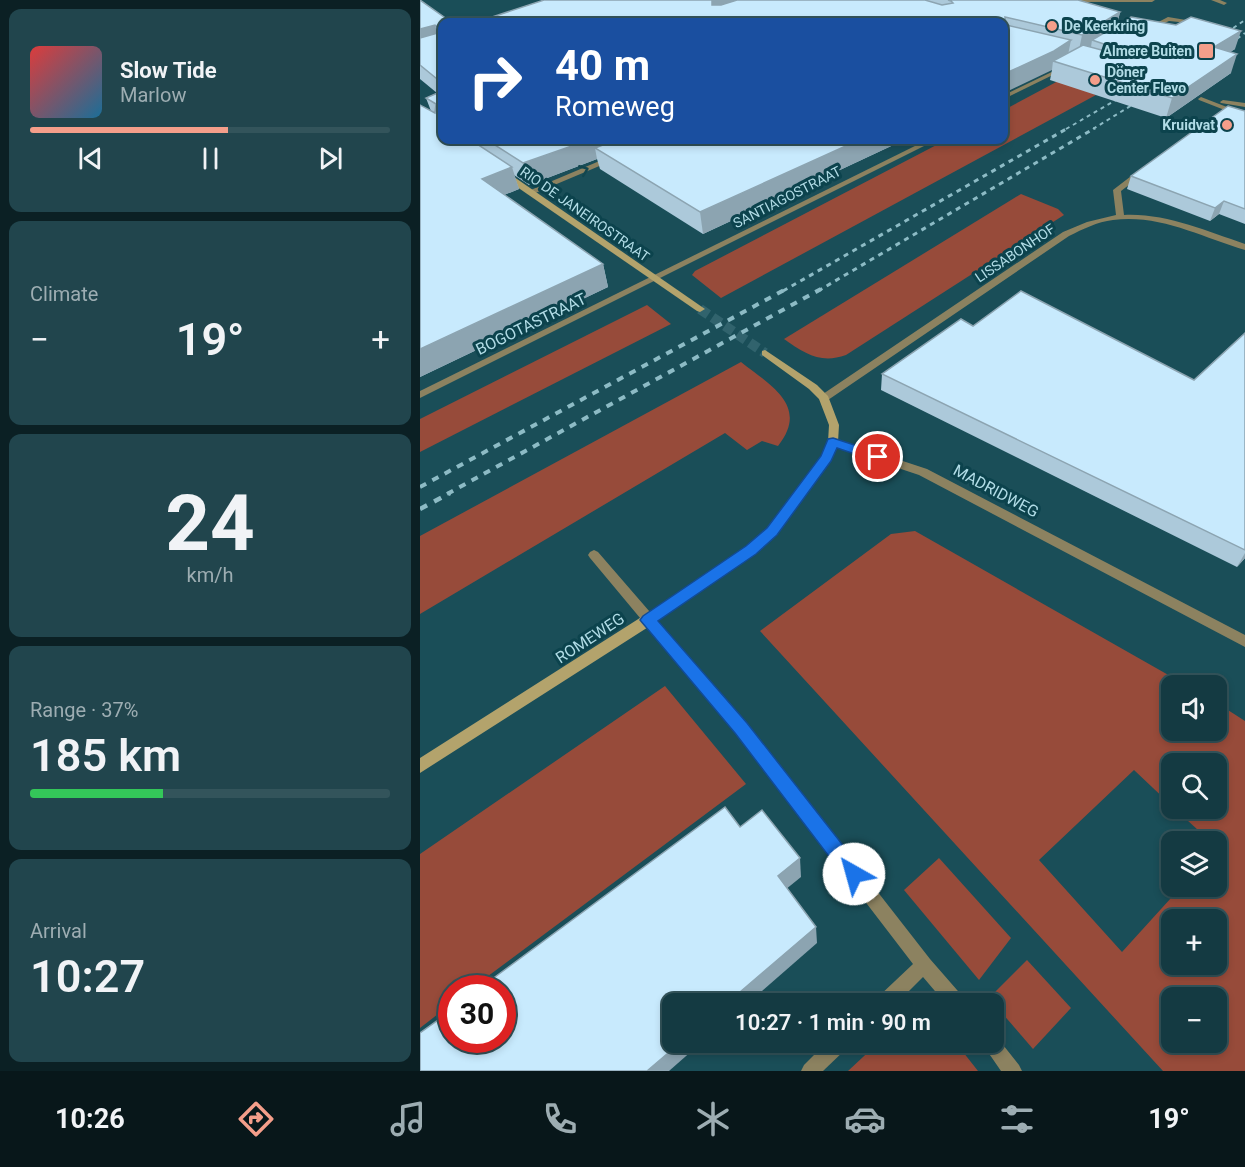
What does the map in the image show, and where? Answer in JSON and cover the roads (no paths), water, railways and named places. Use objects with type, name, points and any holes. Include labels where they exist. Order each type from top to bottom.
[{"type":"street","points":[[1073,0],[1152,0]]},
{"type":"street","points":[[1214,0],[1224,3]]},
{"type":"street","points":[[1143,32],[1168,19],[1189,21]]},
{"type":"street","points":[[1008,95],[1072,63]]},
{"type":"street","points":[[1245,105],[1201,99],[1245,116]]},
{"type":"street","points":[[1218,116],[1228,110]]},
{"type":"street","name":"SANTIAGOSTRAAT","points":[[655,279],[924,144]]},
{"type":"street","points":[[530,192],[617,157]]},
{"type":"street","points":[[1120,216],[1117,190],[1154,164]]},
{"type":"street","name":"RIO DE JANEIROSTRAAT","points":[[493,167],[700,309]]},
{"type":"street","name":"LISSABONHOF","points":[[824,398],[1066,234],[1098,219],[1120,216],[1159,219],[1245,248]]},
{"type":"street","name":"BOGOTASTRAAT","points":[[420,395],[655,279]]},
{"type":"street","points":[[765,353],[813,387],[824,398],[834,424],[833,442]]},
{"type":"street","name":"ROMEWEG","points":[[420,766],[648,620],[751,550],[772,532],[826,458],[833,442]]},
{"type":"street","name":"MADRIDWEG","points":[[833,442],[923,472],[1245,640]]},
{"type":"street","points":[[594,555],[741,728],[948,993]]},
{"type":"street","points":[[895,993],[924,965]]},
{"type":"street","points":[[810,1071],[829,1053]]},
{"type":"street","points":[[999,1053],[1013,1071]]},
{"type":"tunnel","points":[[700,309],[765,353]]},
{"type":"railway","points":[[1220,37],[1245,20]]},
{"type":"railway","points":[[1224,48],[1245,33]]},
{"type":"railway","points":[[1066,129],[1130,92]]},
{"type":"railway","points":[[1093,129],[1145,97]]},
{"type":"railway","points":[[783,291],[1068,128]]},
{"type":"railway","points":[[818,291],[1095,128]]},
{"type":"railway","points":[[420,487],[786,289]]},
{"type":"railway","points":[[447,494],[821,289]]},
{"type":"railway","points":[[420,509],[450,493]]},
{"type":"place","name":"De Keerkring","points":[[1052,26]]},
{"type":"place","name":"Almere Buiten","points":[[1206,51]]},
{"type":"place","name":"Döner Center Flevo","points":[[1095,80]]},
{"type":"place","name":"Kruidvat","points":[[1227,125]]}]
